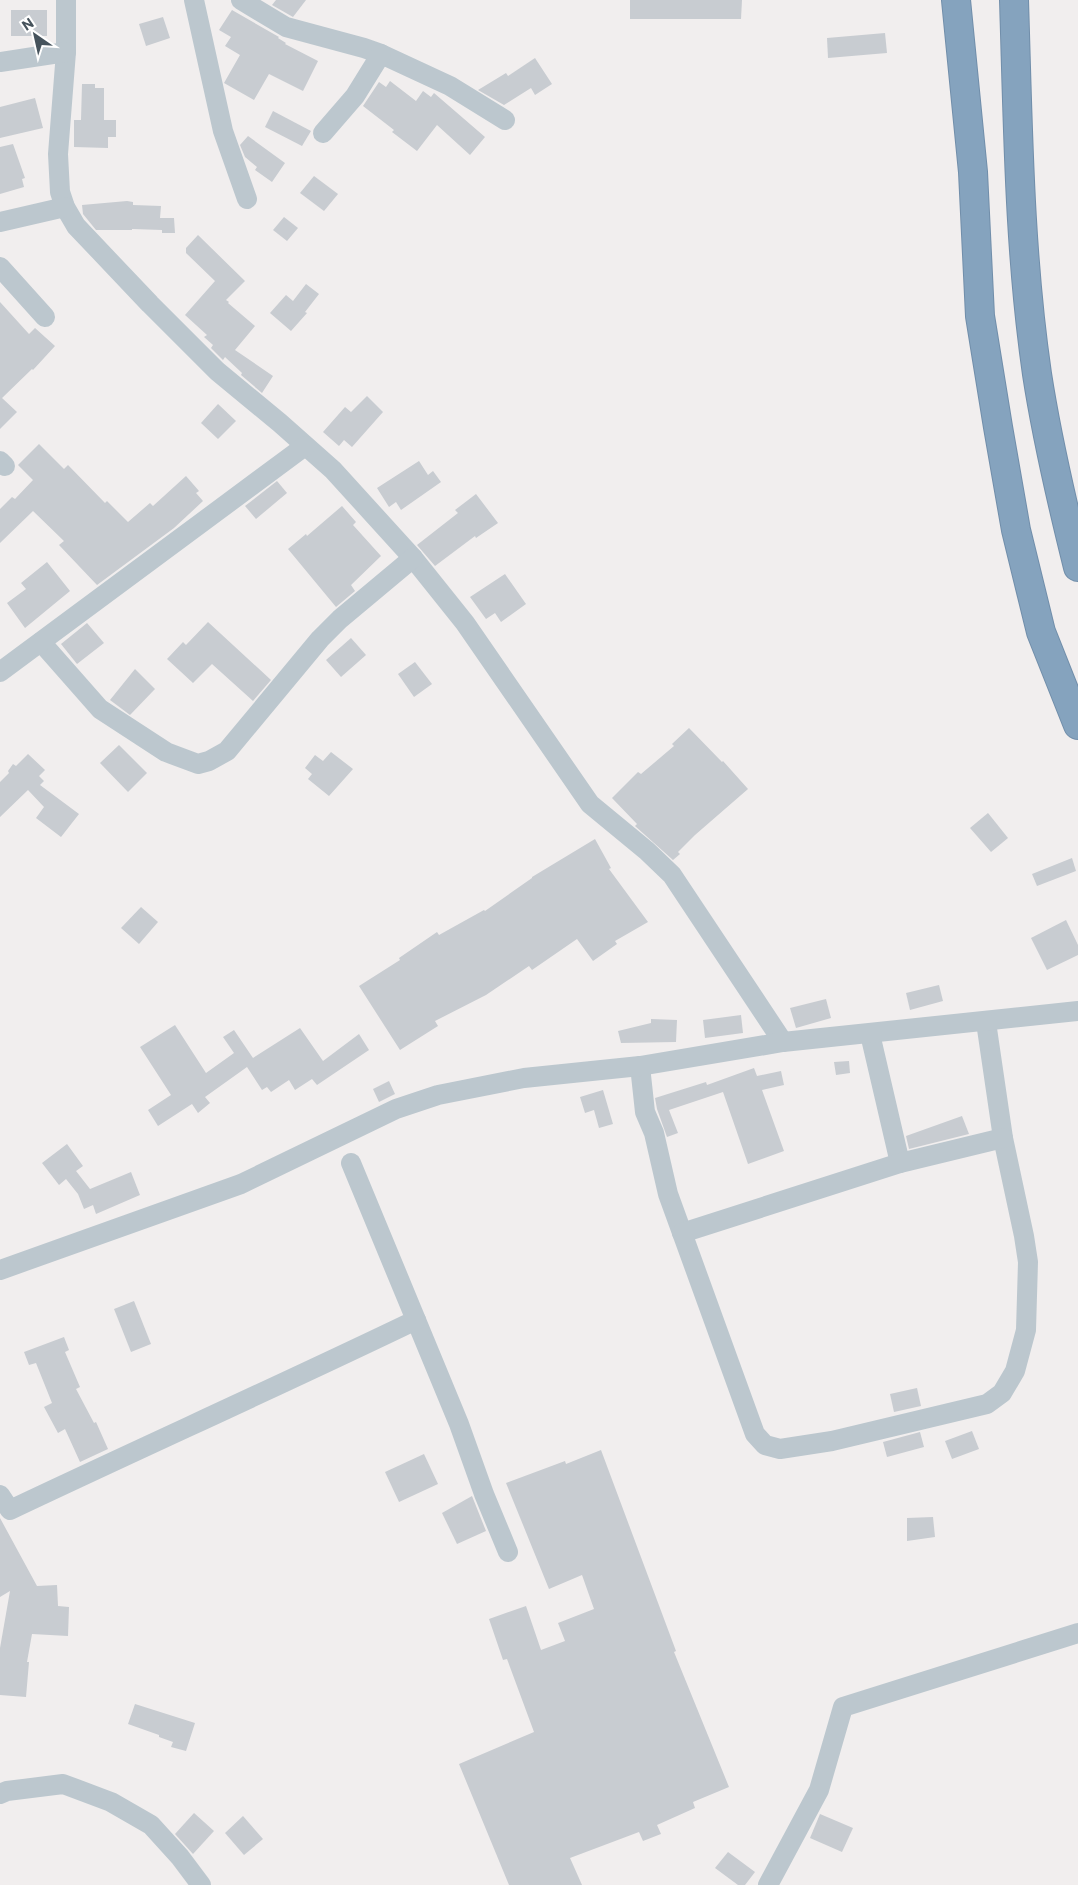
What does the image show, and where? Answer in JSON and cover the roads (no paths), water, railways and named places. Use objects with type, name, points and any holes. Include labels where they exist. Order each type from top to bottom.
[{"type":"highway","points":[[956,0],[973,172],[980,316],[998,427],[1016,530],[1041,632],[1078,725]]},
{"type":"highway","points":[[1014,0],[1019,167],[1024,246],[1035,355],[1058,489],[1078,567]]},
{"type":"street","points":[[66,0],[66,52],[58,154],[60,192],[65,207],[76,226],[156,311],[217,371],[333,470],[413,558],[465,623],[590,804],[647,851],[672,875],[783,1042]]},
{"type":"street","points":[[194,0],[223,131],[247,199]]},
{"type":"street","points":[[241,0],[286,27],[381,54],[450,86],[505,120]]},
{"type":"street","points":[[0,62],[66,52]]},
{"type":"street","points":[[323,132],[355,96],[381,54]]},
{"type":"street","points":[[0,222],[65,207]]},
{"type":"street","points":[[0,267],[45,318]]},
{"type":"street","points":[[0,672],[306,446]]},
{"type":"street","points":[[41,642],[100,709],[166,752],[198,764],[209,761],[227,751],[320,639],[340,619],[413,558]]},
{"type":"street","points":[[0,1270],[241,1184],[396,1109],[438,1095],[524,1078],[640,1066],[783,1042],[1078,1011]]},
{"type":"street","points":[[640,1066],[645,1112],[654,1133],[668,1194],[755,1434],[765,1445],[780,1450],[832,1441],[987,1404],[1002,1393],[1015,1370],[1026,1330],[1028,1262],[1003,1138],[986,1022]]},
{"type":"street","points":[[870,1034],[900,1164]]},
{"type":"street","points":[[682,1233],[900,1164],[1003,1138]]},
{"type":"street","points":[[351,1163],[458,1424],[508,1552]]},
{"type":"street","points":[[0,1495],[10,1510],[226,1408],[316,1369],[416,1320]]},
{"type":"street","points":[[768,1885],[819,1790],[843,1707],[1078,1633]]},
{"type":"street","points":[[0,1794],[7,1791],[63,1784],[111,1802],[152,1825],[201,1885]]}]
